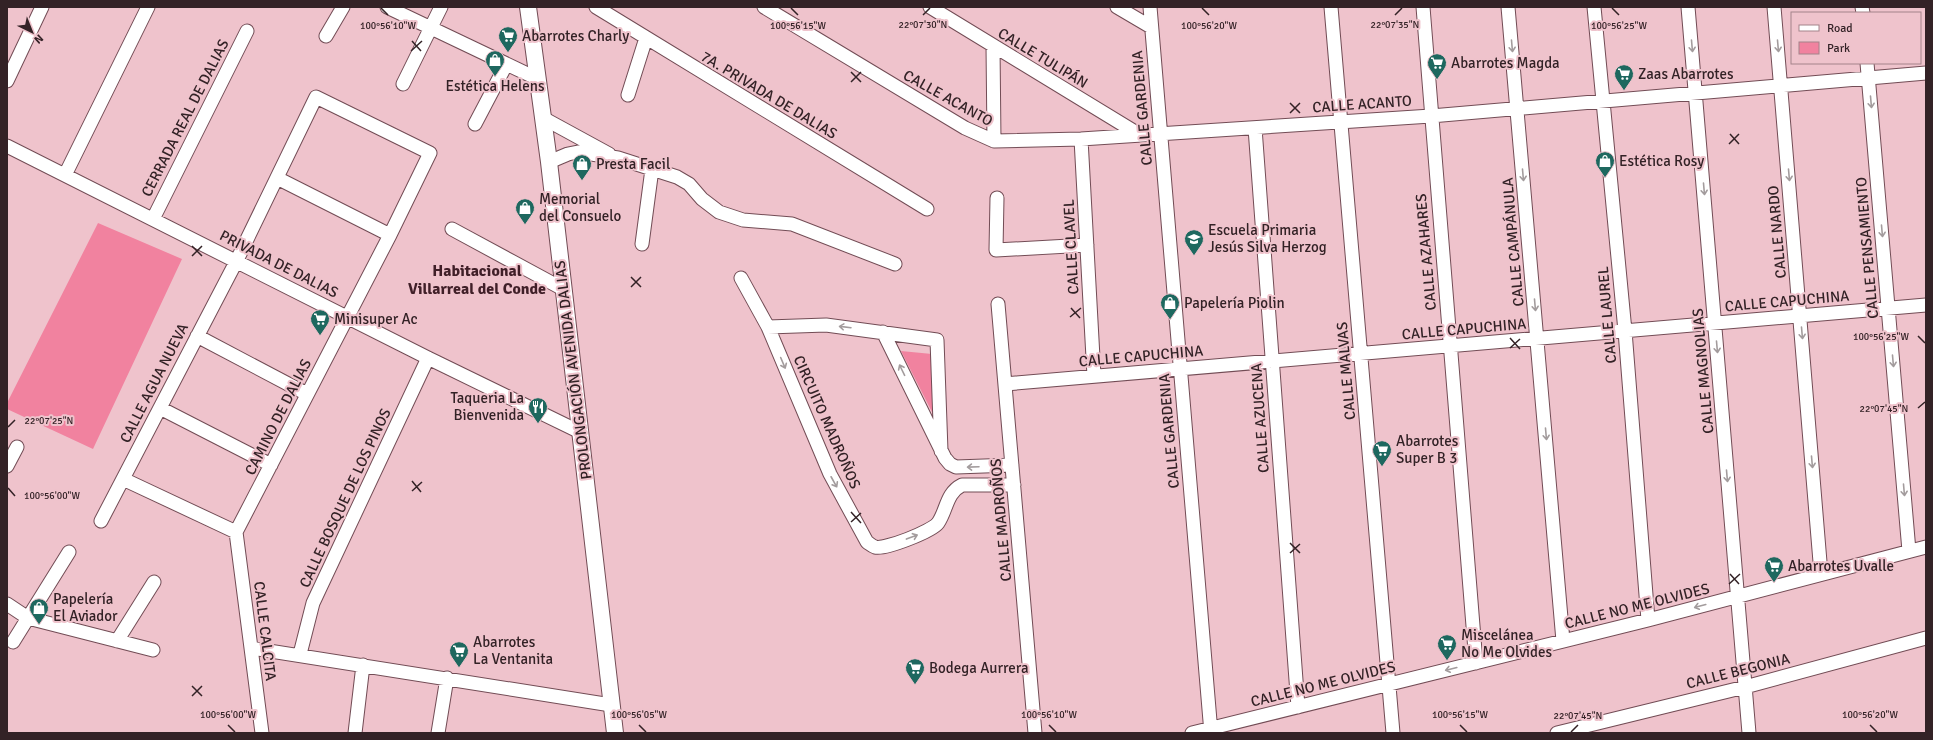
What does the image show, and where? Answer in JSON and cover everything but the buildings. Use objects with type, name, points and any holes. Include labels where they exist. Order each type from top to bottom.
[{"type":"street","points":[[7,81],[42,7]]},
{"type":"street","points":[[64,175],[148,7]]},
{"type":"street","points":[[326,36],[343,7]]},
{"type":"street","points":[[387,7],[538,79]]},
{"type":"street","points":[[403,84],[441,7]]},
{"type":"street","name":"PROLONGACIÓN AVENIDA DALIAS","points":[[528,7],[549,162],[615,733]]},
{"type":"street","name":"7A. PRIVADA DE DALIAS","points":[[596,7],[926,209]]},
{"type":"street","name":"CALLE ACANTO","points":[[764,7],[965,128],[994,142],[1081,139],[1431,116],[1926,73]]},
{"type":"street","name":"CALLE TULIPÁN","points":[[930,7],[1140,135]]},
{"type":"street","points":[[1117,7],[1151,27]]},
{"type":"street","name":"CALLE GARDENIA","points":[[1150,7],[1211,731]]},
{"type":"street","name":"CALLE MALVAS","points":[[1331,7],[1393,733]]},
{"type":"street","name":"CALLE AZAHARES","points":[[1423,7],[1476,662]]},
{"type":"street","name":"CALLE CAMPÁNULA","points":[[1508,7],[1563,641]]},
{"type":"street","name":"CALLE LAUREL","points":[[1594,7],[1625,331],[1648,620]]},
{"type":"street","name":"CALLE MAGNOLIAS","points":[[1688,7],[1749,733]]},
{"type":"street","name":"CALLE NARDO","points":[[1774,7],[1821,574]]},
{"type":"street","name":"CERRADA REAL DE DALIAS","points":[[153,219],[247,31]]},
{"type":"street","points":[[628,95],[646,38]]},
{"type":"street","points":[[993,46],[994,142]]},
{"type":"street","name":"CALLE PENSAMIENTO","points":[[1867,64],[1909,551]]},
{"type":"street","points":[[475,124],[506,65]]},
{"type":"street","name":"CALLE AGUA NUEVA","points":[[101,521],[237,260],[316,97],[430,153],[390,235]]},
{"type":"street","points":[[543,118],[618,158]]},
{"type":"street","name":"CALLE AZUCENA","points":[[1255,128],[1298,707]]},
{"type":"street","name":"CALLE CLAVEL","points":[[1081,139],[1094,376]]},
{"type":"street","name":"PRIVADA DE DALIAS","points":[[7,146],[237,260],[428,358],[580,432]]},
{"type":"street","points":[[549,162],[568,154],[578,152],[618,158],[677,177],[690,184],[702,199],[719,212],[743,220],[792,224],[895,264]]},
{"type":"street","points":[[642,244],[652,169]]},
{"type":"street","points":[[277,178],[390,235]]},
{"type":"street","points":[[997,198],[996,250],[1087,245]]},
{"type":"street","points":[[452,229],[563,289]]},
{"type":"street","name":"CAMINO DE DALIAS","points":[[236,532],[390,235]]},
{"type":"street","name":"CIRCUITO MADROÑOS","points":[[741,278],[768,327],[830,474],[867,542],[874,547],[883,547],[928,531],[937,524],[954,489],[962,485],[1014,485]]},
{"type":"street","name":"CALLE MADROÑOS","points":[[998,304],[1035,733]]},
{"type":"street","name":"CALLE CAPUCHINA","points":[[1005,384],[1926,306]]},
{"type":"street","points":[[768,327],[826,325],[937,340],[941,451]]},
{"type":"street","points":[[883,332],[941,451],[950,464],[956,467],[1012,465]]},
{"type":"street","points":[[197,336],[308,394]]},
{"type":"street","name":"CALLE BOSQUE DE LOS PINOS","points":[[300,654],[313,603],[428,358]]},
{"type":"street","points":[[160,408],[271,465]]},
{"type":"street","points":[[7,466],[17,447]]},
{"type":"street","points":[[123,479],[236,532]]},
{"type":"street","name":"CALLE CALCITA","points":[[236,532],[262,733]]},
{"type":"street","name":"CALLE NO ME OLVIDES","points":[[1192,733],[1211,731],[1298,707],[1648,620],[1926,547]]},
{"type":"street","points":[[13,642],[69,552]]},
{"type":"street","points":[[117,641],[154,582]]},
{"type":"street","points":[[7,604],[28,618],[153,650]]},
{"type":"street","name":"CALLE BEGONIA","points":[[1557,733],[1745,686],[1926,638]]},
{"type":"street","points":[[250,648],[300,654],[611,705]]},
{"type":"street","points":[[355,733],[363,665]]},
{"type":"street","points":[[438,733],[447,678]]},
{"type":"green space","points":[[98,223],[182,259],[93,449],[7,409],[7,403]]},
{"type":"green space","points":[[901,351],[932,354],[933,414]]},
{"type":"place","name":"Abarrotes Charly","points":[[508,53]]},
{"type":"place","name":"Estética Helens","points":[[495,77]]},
{"type":"place","name":"Abarrotes Magda","points":[[1437,80]]},
{"type":"place","name":"Zaas Abarrotes","points":[[1624,91]]},
{"type":"place","name":"Estética Rosy","points":[[1605,178]]},
{"type":"place","name":"Presta Facil","points":[[582,181]]},
{"type":"place","name":"Memorial del Consuelo","points":[[525,225]]},
{"type":"place","name":"Escuela Primaria Jesús Silva Herzog","points":[[1194,256]]},
{"type":"place","name":"Papelería Piolin","points":[[1170,320]]},
{"type":"place","name":"Minisuper Ac","points":[[320,336]]},
{"type":"place","name":"Taqueria La Bienvenida","points":[[538,424]]},
{"type":"place","name":"Abarrotes Super B 3","points":[[1382,467]]},
{"type":"place","name":"Abarrotes Uvalle","points":[[1774,583]]},
{"type":"place","name":"Papelería El Aviador","points":[[39,625]]},
{"type":"place","name":"Miscelánea No Me Olvides","points":[[1447,661]]},
{"type":"place","name":"Abarrotes La Ventanita","points":[[459,668]]},
{"type":"place","name":"Bodega Aurrera","points":[[915,685]]},
{"type":"district","name":"Habitacional Villarreal del Conde","points":[[477,280]]}]
